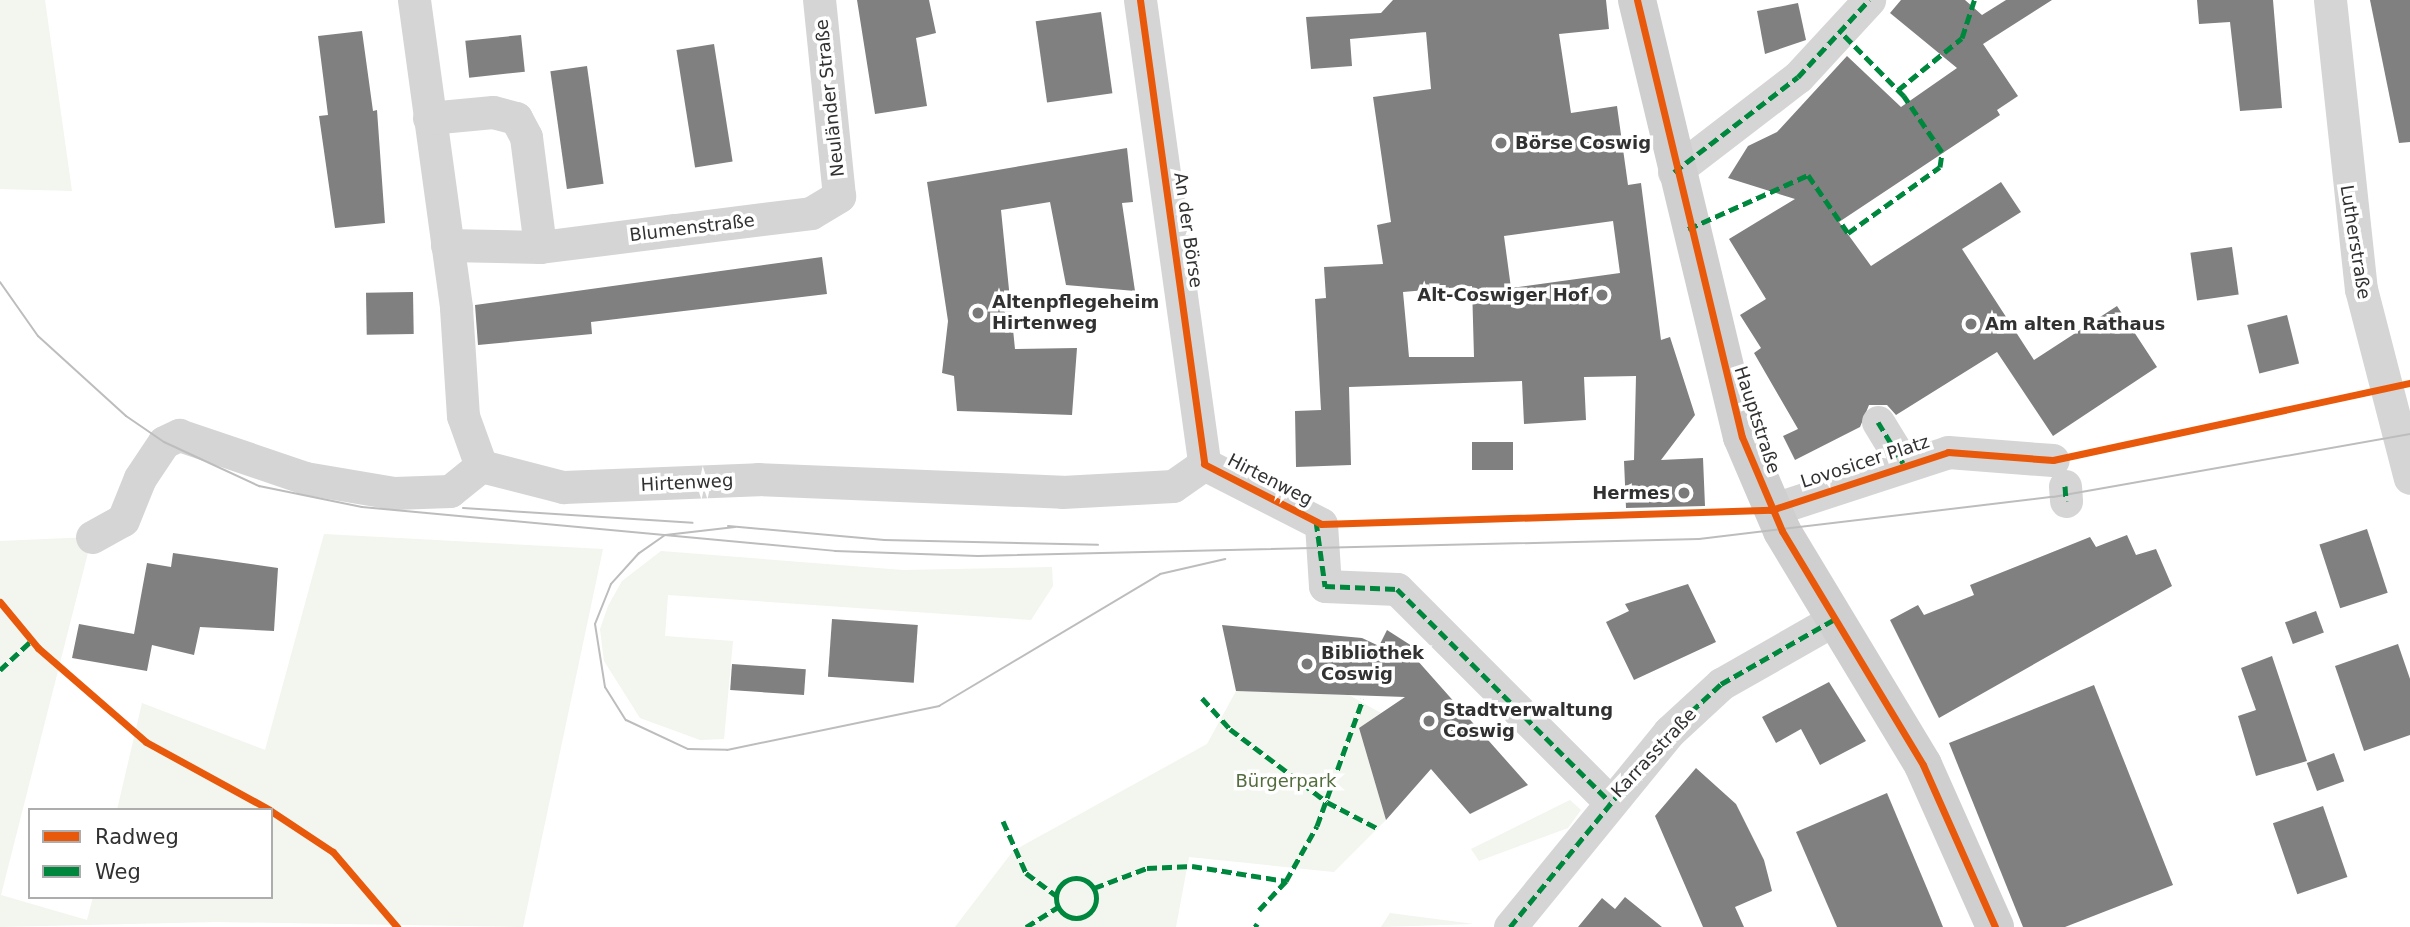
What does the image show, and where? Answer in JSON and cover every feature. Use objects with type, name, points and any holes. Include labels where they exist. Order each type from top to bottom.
[{"type":"main road","name":"Hauptstraße","points":[[1637,0],[1674,172],[1742,437],[1771,510],[1923,765],[1995,927]]},
{"type":"street","points":[[92,537],[123,520],[140,478],[164,442],[179,435],[305,478],[394,493],[450,491],[481,466],[463,416],[447,245],[414,0]]},
{"type":"street","name":"Neuländer Straße","points":[[819,0],[839,195]]},
{"type":"street","name":"An der Börse","points":[[1140,0],[1204,464]]},
{"type":"street","points":[[1674,172],[1798,77],[1869,0]]},
{"type":"street","name":"Lutherstraße","points":[[2330,0],[2361,289],[2410,478]]},
{"type":"street","points":[[429,118],[494,112],[516,118],[526,137],[540,247]]},
{"type":"street","name":"Blumenstraße","points":[[447,245],[540,247],[811,213],[839,195]]},
{"type":"street","name":"Lovosicer Platz","points":[[1878,422],[1903,463]]},
{"type":"street","name":"Lovosicer Platz","points":[[1771,510],[1903,463],[1948,452],[2061,482]]},
{"type":"street","name":"Hirtenweg","points":[[481,466],[563,487],[758,479],[1062,492],[1173,486],[1204,464],[1321,524],[1325,586],[1397,589],[1425,611],[1609,802]]},
{"type":"street","name":"Karrasstraße","points":[[1510,927],[1609,802],[1721,684],[1835,619]]},
{"type":"green space","points":[[0,0],[45,0],[72,191],[0,189]]},
{"type":"green space","points":[[324,534],[603,549],[523,927],[216,922],[0,927],[0,541],[92,537],[1,895],[87,920],[92,899],[273,899],[273,808],[117,808],[142,703],[265,750]]},
{"type":"green space","points":[[661,551],[903,570],[1052,567],[1053,586],[1031,620],[668,595],[665,636],[733,641],[724,739],[700,740],[640,718],[604,661],[600,629],[608,606],[622,581]]},
{"type":"green space","name":"Bürgerpark","points":[[1236,691],[1349,695],[1381,713],[1359,728],[1386,820],[1334,872],[1189,857],[1176,927],[955,927],[1013,851],[1207,744]]},
{"type":"green space","points":[[1570,800],[1581,810],[1568,828],[1479,861],[1471,849]]},
{"type":"green space","points":[[1390,913],[1474,924],[1381,927]]},
{"type":"building","points":[[857,0],[929,0],[936,33],[916,38],[927,106],[875,114]]},
{"type":"building","points":[[1393,0],[1606,0],[1609,29],[1559,34],[1571,113],[1617,106],[1628,185],[1641,183],[1661,340],[1670,337],[1695,415],[1661,460],[1703,458],[1705,506],[1626,508],[1624,461],[1634,460],[1636,376],[1584,377],[1586,420],[1524,424],[1522,381],[1349,387],[1351,465],[1296,467],[1295,411],[1321,410],[1315,299],[1326,298],[1324,267],[1383,264],[1377,225],[1391,222],[1373,97],[1431,89],[1426,32],[1350,39],[1352,66],[1311,69],[1306,17],[1381,13]],"holes":[[[1613,221],[1620,273],[1511,288],[1504,236]],[[1472,286],[1474,357],[1409,357],[1403,292]]]},
{"type":"building","points":[[1901,0],[1965,0],[1982,15],[2006,0],[2052,0],[1983,44],[2018,96],[1997,110],[2000,115],[1839,222],[1871,266],[2001,182],[2021,212],[1962,249],[2034,360],[2117,306],[2157,367],[2053,436],[1997,352],[1896,415],[1887,405],[1869,405],[1860,427],[1795,460],[1783,436],[1798,429],[1754,353],[1761,348],[1740,315],[1766,299],[1729,239],[1795,199],[1728,178],[1748,146],[1777,132],[1847,56],[1901,107],[1957,68],[1890,13]]},
{"type":"building","points":[[2197,0],[2273,0],[2282,108],[2240,111],[2230,22],[2199,24]]},
{"type":"building","points":[[2370,0],[2410,0],[2410,142],[2399,143]]},
{"type":"building","points":[[1798,3],[1806,40],[1765,54],[1757,11]]},
{"type":"building","points":[[1101,12],[1112,93],[1047,102],[1036,21]]},
{"type":"building","points":[[362,31],[373,111],[377,110],[385,223],[335,228],[319,116],[328,115],[318,36]]},
{"type":"building","points":[[521,35],[525,72],[469,78],[465,41]]},
{"type":"building","points":[[714,44],[733,162],[695,167],[676,50]]},
{"type":"building","points":[[587,66],[604,184],[567,189],[550,71]]},
{"type":"building","points":[[1127,148],[1133,202],[1122,203],[1135,291],[1066,285],[1050,202],[1001,210],[1015,349],[1077,348],[1072,415],[957,411],[954,376],[942,373],[948,321],[927,182]]},
{"type":"building","points":[[2232,247],[2239,295],[2197,300],[2190,253]]},
{"type":"building","points":[[822,257],[827,294],[591,322],[592,334],[478,345],[475,305]]},
{"type":"building","points":[[413,292],[414,334],[367,335],[366,293]]},
{"type":"building","points":[[2287,315],[2299,364],[2259,373],[2247,325]]},
{"type":"building","points":[[1472,442],[1513,442],[1513,470],[1472,470]]},
{"type":"building","points":[[2367,529],[2388,593],[2340,608],[2319,544]]},
{"type":"building","points":[[2127,535],[2136,555],[2156,549],[2172,586],[1939,718],[1890,620],[1918,605],[1924,615],[1974,595],[1970,585],[2090,537],[2096,547]]},
{"type":"building","points":[[173,553],[278,568],[274,631],[200,627],[194,655],[152,645],[147,671],[72,658],[79,624],[134,634],[147,563],[171,567]]},
{"type":"building","points":[[1688,584],[1716,642],[1634,680],[1606,622],[1629,611],[1625,604]]},
{"type":"building","points":[[2316,611],[2324,633],[2293,644],[2285,622]]},
{"type":"building","points":[[832,619],[918,625],[914,683],[828,677]]},
{"type":"building","name":"Stadtverwaltung Coswig","points":[[1222,625],[1362,638],[1379,646],[1387,630],[1412,646],[1409,651],[1528,785],[1470,814],[1431,769],[1386,820],[1359,728],[1405,697],[1236,691]]},
{"type":"building","points":[[2398,644],[2410,679],[2410,735],[2364,751],[2335,666]]},
{"type":"building","points":[[2272,656],[2307,761],[2256,776],[2238,716],[2256,710],[2241,668]]},
{"type":"building","points":[[732,664],[806,669],[804,695],[730,690]]},
{"type":"building","points":[[1829,682],[1866,741],[1820,765],[1801,729],[1776,743],[1762,717]]},
{"type":"building","points":[[2094,685],[2173,885],[2065,927],[2023,927],[1949,743]]},
{"type":"building","points":[[2334,753],[2344,781],[2317,791],[2307,763]]},
{"type":"building","points":[[1696,768],[1736,804],[1764,860],[1772,891],[1735,907],[1744,927],[1703,927],[1655,816]]},
{"type":"building","points":[[1887,793],[1943,927],[1837,927],[1796,832]]},
{"type":"building","points":[[2323,806],[2347,877],[2297,894],[2273,823]]},
{"type":"building","points":[[1625,897],[1662,927],[1578,927],[1602,898],[1615,909]]},
{"type":"tram line","points":[[0,282],[38,336],[126,416],[164,442],[259,486],[362,507],[835,551],[978,556],[1699,539],[2053,497],[2410,434]]},
{"type":"tram line","points":[[463,508],[693,523]]},
{"type":"tram line","points":[[728,526],[884,540],[1098,545]]},
{"type":"tram line","points":[[735,527],[665,535],[639,553],[611,584],[595,624],[605,687],[626,720],[688,749],[727,750],[939,706],[1160,574],[1225,559]]},
{"type":"marked path","points":[[1674,172],[1798,77],[1869,0]]},
{"type":"marked path","points":[[1898,90],[1962,38],[1974,0]]},
{"type":"marked path","points":[[1688,229],[1808,175],[1848,233],[1940,167],[1942,152],[1904,96],[1840,31]]},
{"type":"marked path","points":[[1878,422],[1903,463]]},
{"type":"marked path","points":[[2065,486],[2066,501]]},
{"type":"marked path","points":[[1316,521],[1325,586],[1397,589],[1609,801]]},
{"type":"marked path","points":[[1510,927],[1669,732],[1721,684],[1835,619]]},
{"type":"marked path","points":[[0,670],[31,641]]},
{"type":"marked path","points":[[1202,698],[1230,729],[1327,802],[1377,828]]},
{"type":"marked path","points":[[1259,910],[1286,881],[1317,826],[1363,699]]},
{"type":"marked path","points":[[1003,821],[1026,873],[1056,896]]},
{"type":"marked path","points":[[1094,888],[1147,868],[1192,866],[1286,881]]},
{"type":"marked path","points":[[1076,878],[1090,884],[1096,898],[1090,912],[1076,918],[1062,912],[1056,898],[1062,884],[1076,878]]},
{"type":"marked path","points":[[1026,927],[1058,907]]},
{"type":"cycle path","points":[[1140,0],[1204,464],[1321,524],[1771,510],[1948,452],[2053,460],[2410,383]]},
{"type":"cycle path","points":[[1637,0],[1742,437],[1782,531],[1923,765],[1995,927]]},
{"type":"cycle path","points":[[0,602],[38,648],[146,742],[266,808]]},
{"type":"cycle path","points":[[273,812],[333,852],[397,927]]},
{"type":"place","name":"Börse Coswig","points":[[1501,143]]},
{"type":"place","name":"Alt-Coswiger Hof","points":[[1602,295]]},
{"type":"place","name":"Altenpflegeheim Hirtenweg","points":[[978,313]]},
{"type":"place","name":"Am alten Rathaus","points":[[1971,324]]},
{"type":"place","name":"Hermes","points":[[1684,493]]},
{"type":"place","name":"Bibliothek Coswig","points":[[1307,664]]},
{"type":"place","name":"Stadtverwaltung Coswig","points":[[1429,721]]}]
